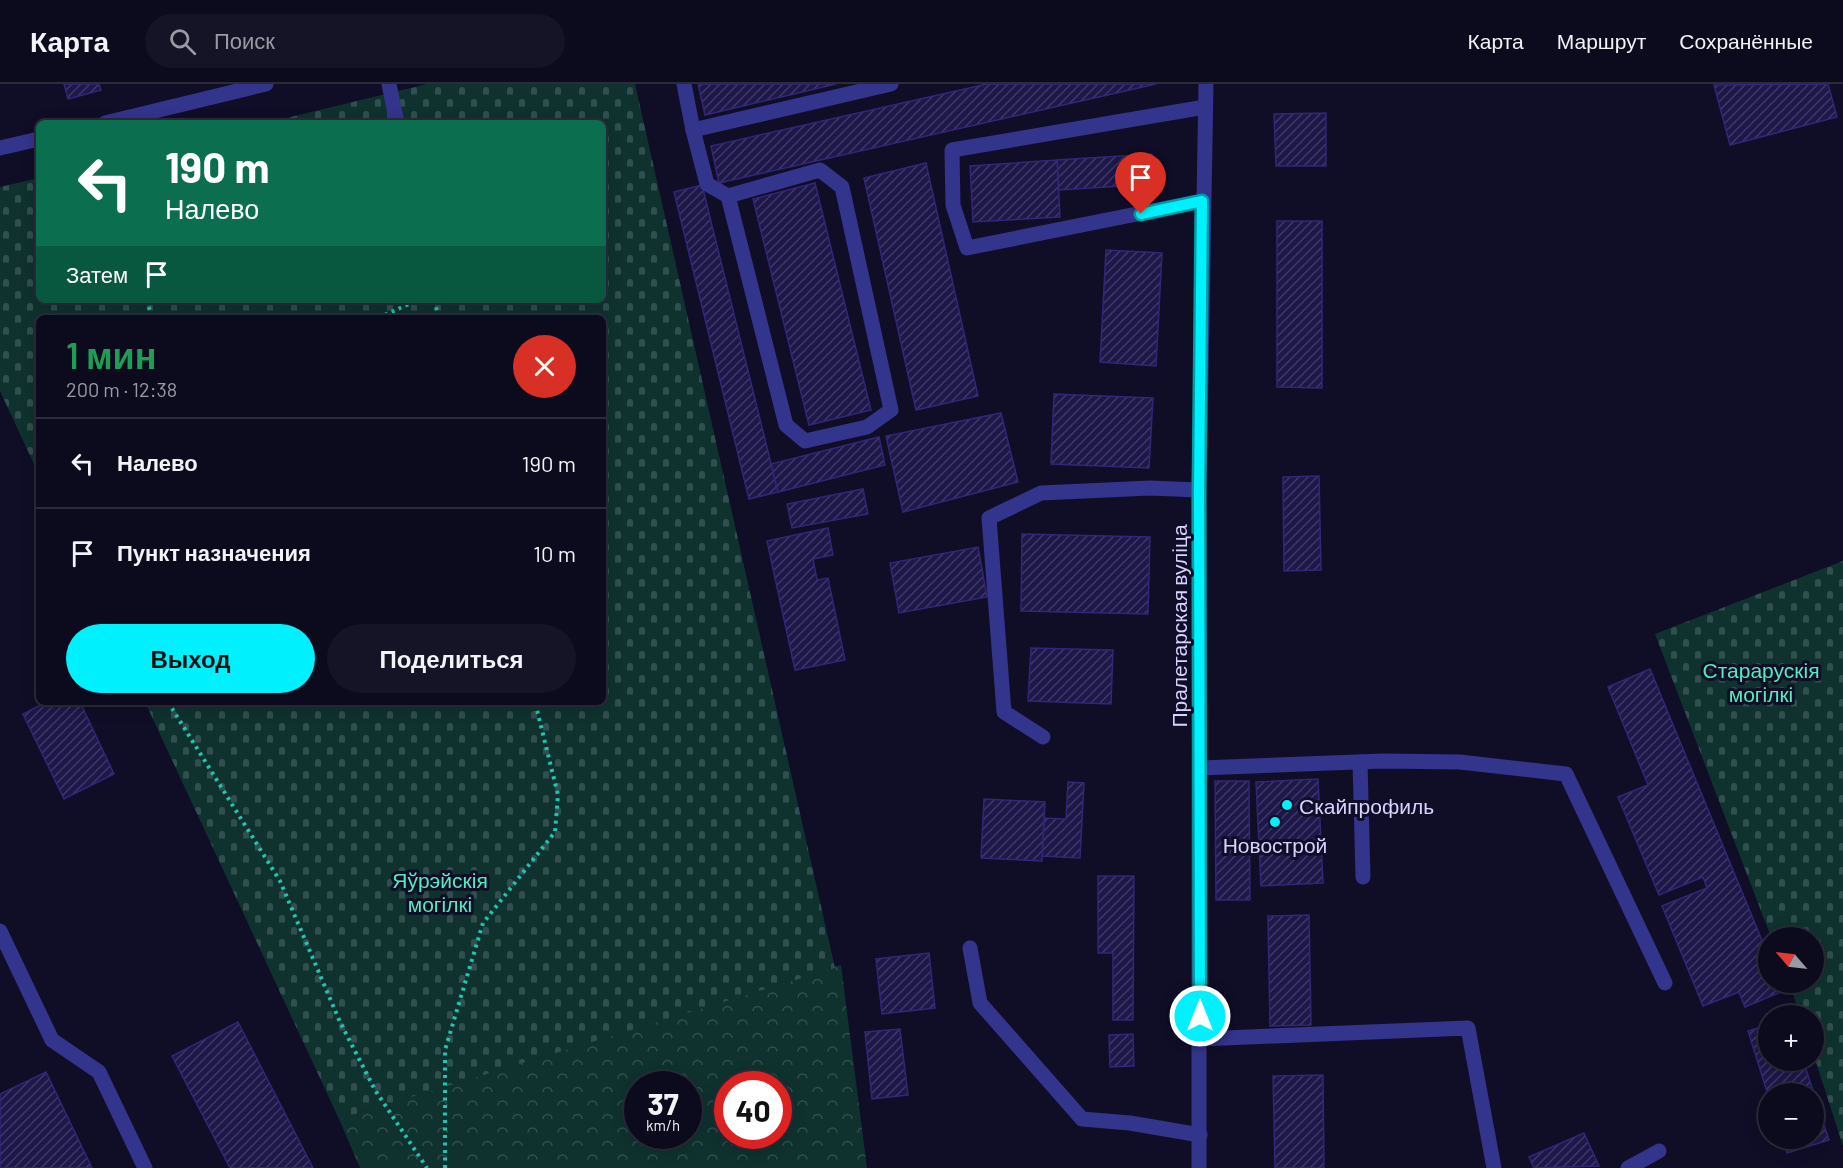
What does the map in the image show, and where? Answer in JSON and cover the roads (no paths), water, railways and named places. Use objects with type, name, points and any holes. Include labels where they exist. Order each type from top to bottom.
[{"type":"street","points":[[117,120],[266,84]]},
{"type":"street","points":[[389,84],[396,120]]},
{"type":"street","points":[[684,84],[707,184],[728,196],[820,170],[842,187],[891,410],[867,427],[804,441],[786,425],[728,196]]},
{"type":"street","points":[[693,130],[891,84]]},
{"type":"street","name":"Пралетарская вуліца","points":[[1199,1168],[1199,490],[1202,201],[1206,84]]},
{"type":"street","points":[[1202,201],[967,248],[953,205],[952,150],[1205,107]]},
{"type":"street","points":[[0,148],[36,140]]},
{"type":"street","points":[[1043,737],[1004,712],[989,518],[1041,493],[1150,488],[1199,490]]},
{"type":"street","points":[[1200,768],[1360,762],[1460,762],[1566,774],[1665,983]]},
{"type":"street","points":[[1360,762],[1362,876]]},
{"type":"street","points":[[0,931],[52,1040],[99,1072],[145,1168]]},
{"type":"street","points":[[970,948],[980,1003],[1082,1119],[1130,1123],[1200,1135]]},
{"type":"street","points":[[1200,1039],[1468,1028],[1494,1168]]},
{"type":"street","points":[[1628,1168],[1659,1150]]},
{"type":"place","name":"Скайпрофиль","points":[[1287,805]]},
{"type":"place","name":"Новострой","points":[[1275,822]]},
{"type":"park label","name":"Старарускія могілкі","points":[[1761,681]]},
{"type":"park label","name":"Яўрэйскія могілкі","points":[[440,891]]}]
